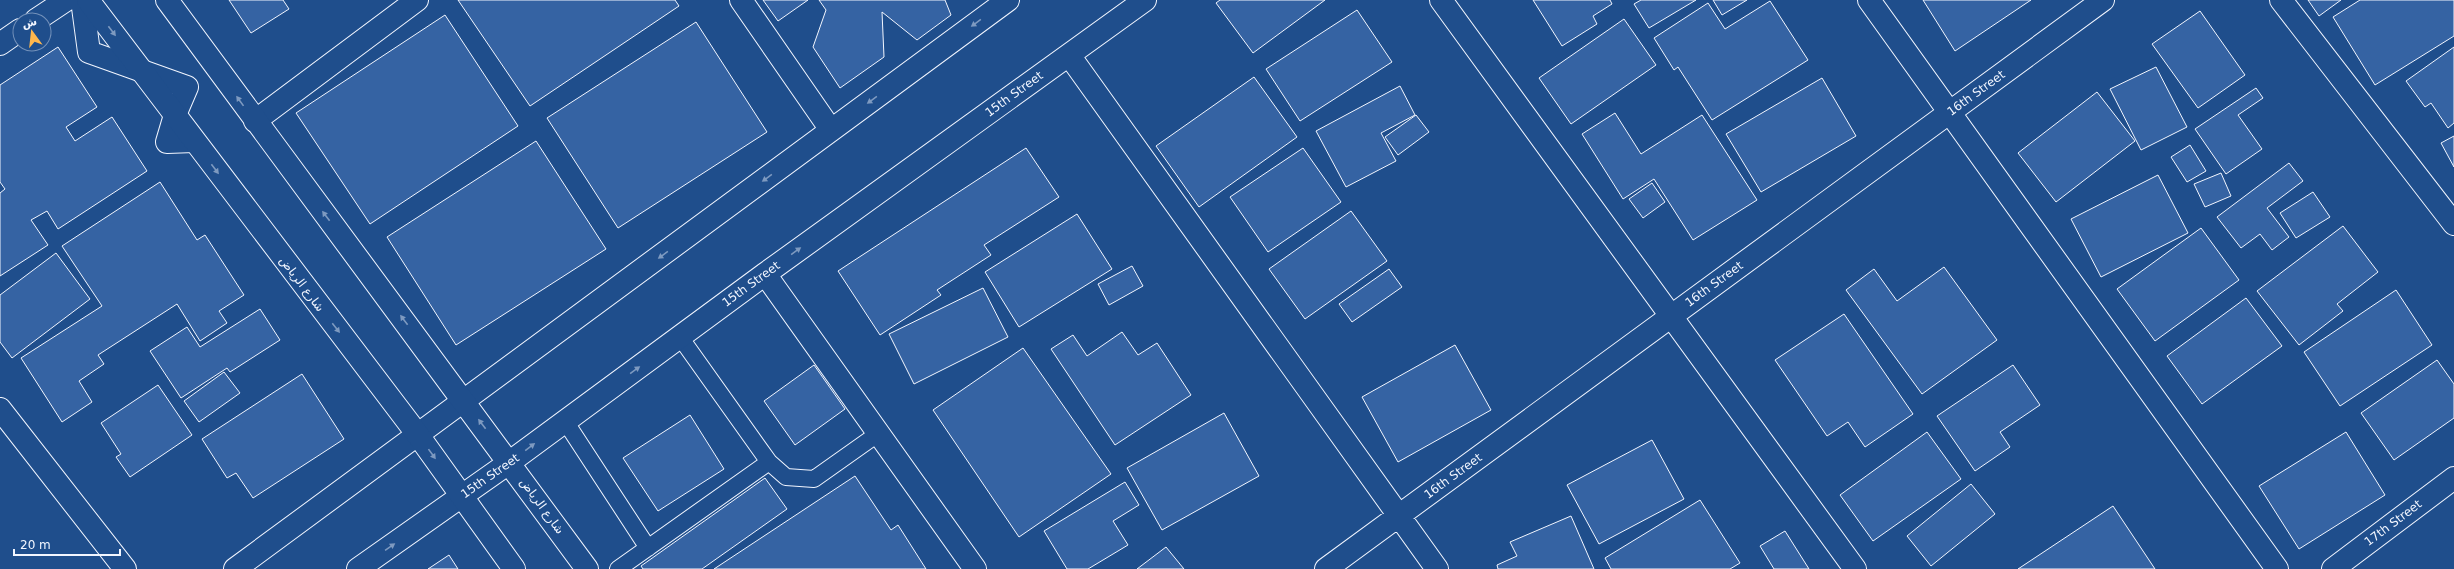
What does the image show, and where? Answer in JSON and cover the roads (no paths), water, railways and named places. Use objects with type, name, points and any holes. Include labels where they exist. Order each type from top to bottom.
[{"type":"street","points":[[48,12],[66,0]]},
{"type":"street","points":[[82,0],[89,52],[143,72]]},
{"type":"street","name":"شارع الرياض","points":[[88,0],[418,435],[514,569]]},
{"type":"street","name":"شارع الرياض","points":[[167,0],[255,121],[465,400],[587,569]]},
{"type":"street","points":[[255,121],[417,0]]},
{"type":"street","points":[[741,0],[831,130]]},
{"type":"street","points":[[235,569],[1008,0]]},
{"type":"street","name":"15th Street","points":[[358,569],[463,496],[765,274],[1145,0]]},
{"type":"street","points":[[1441,0],[1855,569]]},
{"type":"street","points":[[1869,0],[2277,569]]},
{"type":"street","name":"16th Street","points":[[1326,569],[2103,0]]},
{"type":"street","points":[[2280,0],[2454,224]]},
{"type":"street","points":[[0,44],[12,36]]},
{"type":"street","points":[[1069,55],[1437,569]]},
{"type":"street","points":[[765,274],[975,569]]},
{"type":"street","points":[[0,409],[125,569]]},
{"type":"street","name":"17th Street","points":[[2333,569],[2454,478]]},
{"type":"lane","points":[[680,337],[769,462],[786,477],[814,479],[879,433]]},
{"type":"lane","points":[[565,421],[648,548]]},
{"type":"lane","points":[[618,569],[769,462]]}]
